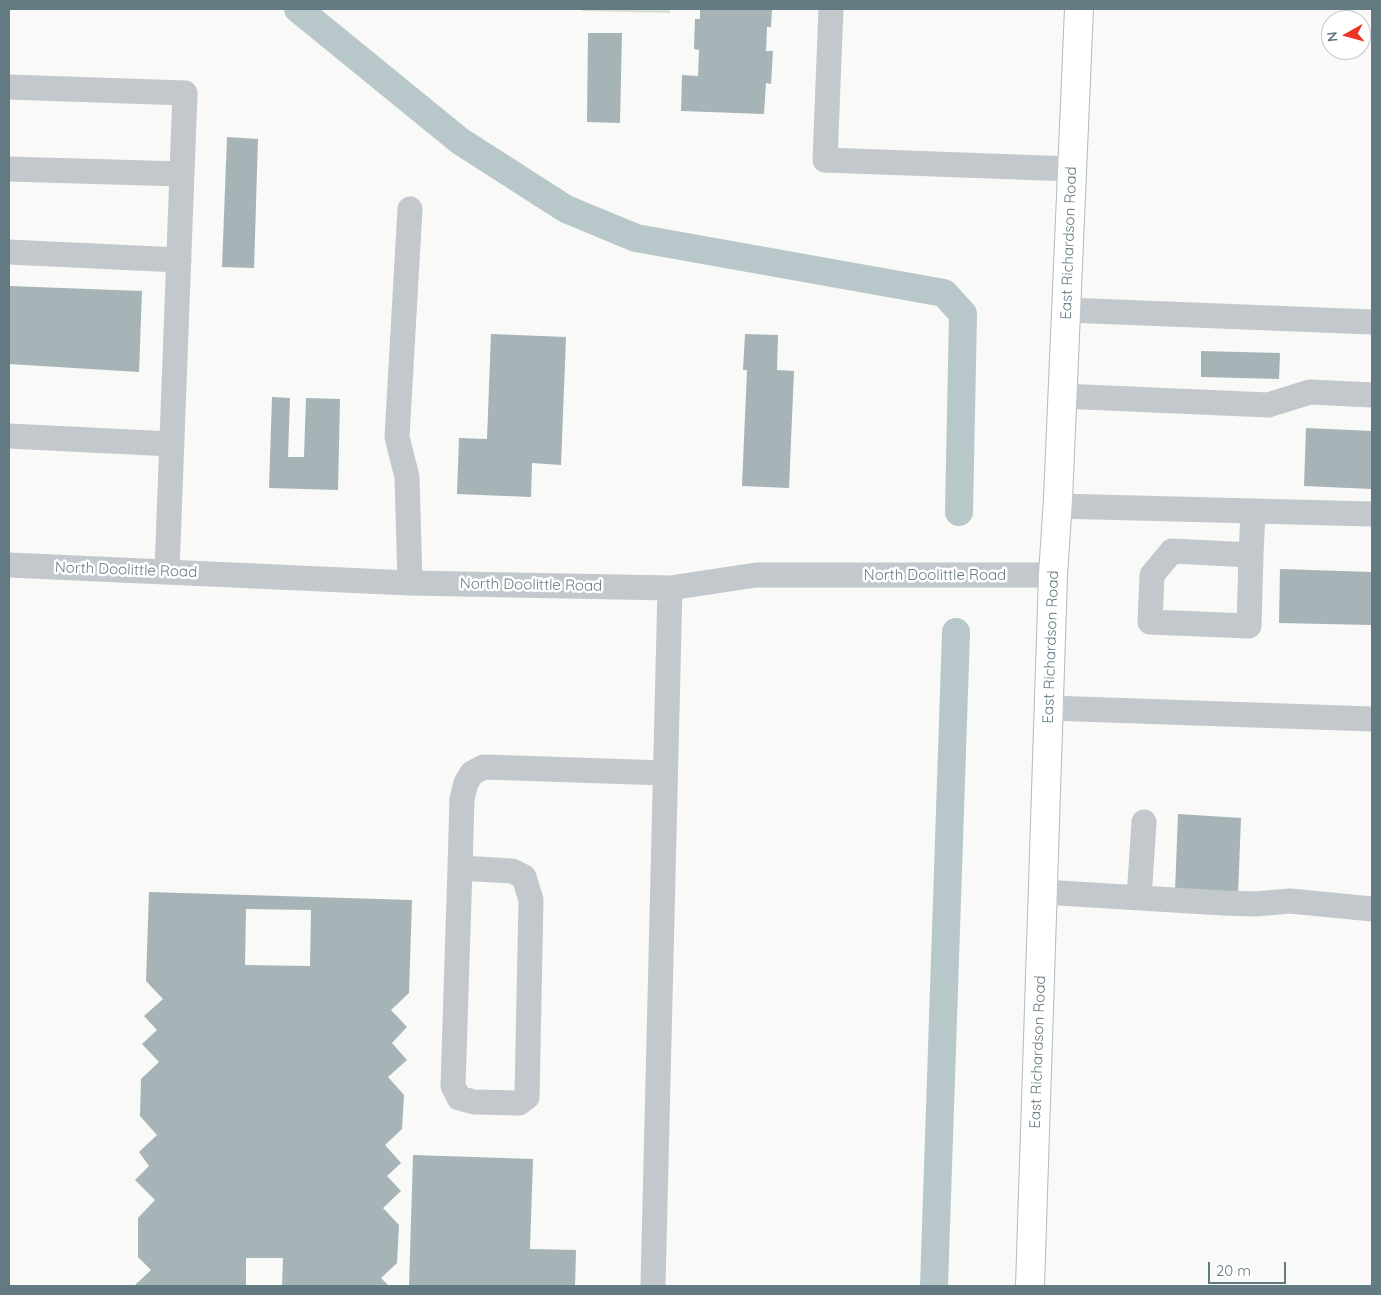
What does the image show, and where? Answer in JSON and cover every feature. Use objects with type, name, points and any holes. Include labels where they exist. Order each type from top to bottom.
[{"type":"main road","name":"East Richardson Road","points":[[1030,1286],[1053,575],[1079,9]]},
{"type":"street","points":[[831,9],[825,160],[1072,169]]},
{"type":"street","points":[[9,87],[186,93],[168,571]]},
{"type":"street","points":[[9,169],[182,174]]},
{"type":"street","points":[[410,209],[397,437],[407,477],[410,583]]},
{"type":"street","points":[[9,252],[179,260]]},
{"type":"street","points":[[1066,310],[1372,322]]},
{"type":"street","points":[[1062,396],[1268,405],[1310,392],[1372,394]]},
{"type":"street","points":[[9,436],[172,444]]},
{"type":"street","points":[[1057,506],[1372,514]]},
{"type":"street","points":[[1251,555],[1172,551],[1152,575],[1150,622],[1249,626],[1253,512]]},
{"type":"street","name":"North Doolittle Road","points":[[9,565],[410,583],[670,588],[756,575],[1053,575]]},
{"type":"street","points":[[653,1286],[670,588]]},
{"type":"street","points":[[1049,708],[1372,719]]},
{"type":"street","points":[[460,868],[512,871],[524,877],[531,900],[528,1097],[519,1102],[474,1102],[458,1098],[453,1086],[462,798],[466,782],[472,773],[484,767],[665,773]]},
{"type":"street","points":[[1139,898],[1144,822]]},
{"type":"street","points":[[1043,892],[1224,903],[1255,904],[1290,901],[1372,909]]},
{"type":"shaded area","points":[[582,9],[670,9],[670,13],[582,11]]},
{"type":"building","points":[[700,9],[772,9],[771,27],[767,27],[766,51],[773,51],[771,84],[766,83],[764,114],[681,111],[682,75],[698,76],[699,50],[694,49],[695,19],[700,19]]},
{"type":"building","points":[[588,33],[622,33],[620,123],[587,122]]},
{"type":"building","points":[[227,137],[258,139],[254,268],[222,267]]},
{"type":"building","points":[[9,286],[142,291],[139,372],[9,364]]},
{"type":"building","points":[[491,334],[566,337],[561,465],[532,463],[531,497],[457,494],[459,438],[487,439]]},
{"type":"building","points":[[745,334],[778,335],[777,370],[794,371],[789,488],[742,486],[747,370],[743,370]]},
{"type":"building","points":[[1201,351],[1280,353],[1279,379],[1201,377]]},
{"type":"building","points":[[272,397],[290,398],[288,457],[304,457],[306,398],[340,399],[338,490],[269,488]]},
{"type":"building","points":[[1306,428],[1372,431],[1372,489],[1304,486]]},
{"type":"building","points":[[1280,569],[1372,572],[1372,625],[1279,623]]},
{"type":"building","points":[[1178,814],[1241,818],[1238,895],[1175,892]]},
{"type":"building","points":[[149,892],[412,900],[409,993],[391,1010],[407,1027],[392,1043],[407,1060],[388,1077],[404,1095],[402,1129],[385,1145],[401,1163],[387,1176],[401,1191],[383,1208],[399,1225],[397,1263],[381,1278],[389,1286],[282,1286],[283,1258],[246,1258],[246,1286],[134,1286],[151,1270],[138,1257],[138,1218],[155,1200],[135,1180],[149,1166],[139,1152],[157,1135],[140,1116],[141,1079],[159,1062],[142,1044],[157,1030],[144,1016],[163,999],[146,981]],"holes":[[[246,909],[311,910],[310,966],[245,965]]]},
{"type":"building","points":[[413,1155],[533,1159],[530,1249],[576,1250],[575,1286],[409,1286]]},
{"type":"waterway","points":[[298,9],[460,141],[566,209],[636,238],[944,293],[963,314],[959,512]]},
{"type":"waterway","points":[[934,1286],[956,632]]}]
